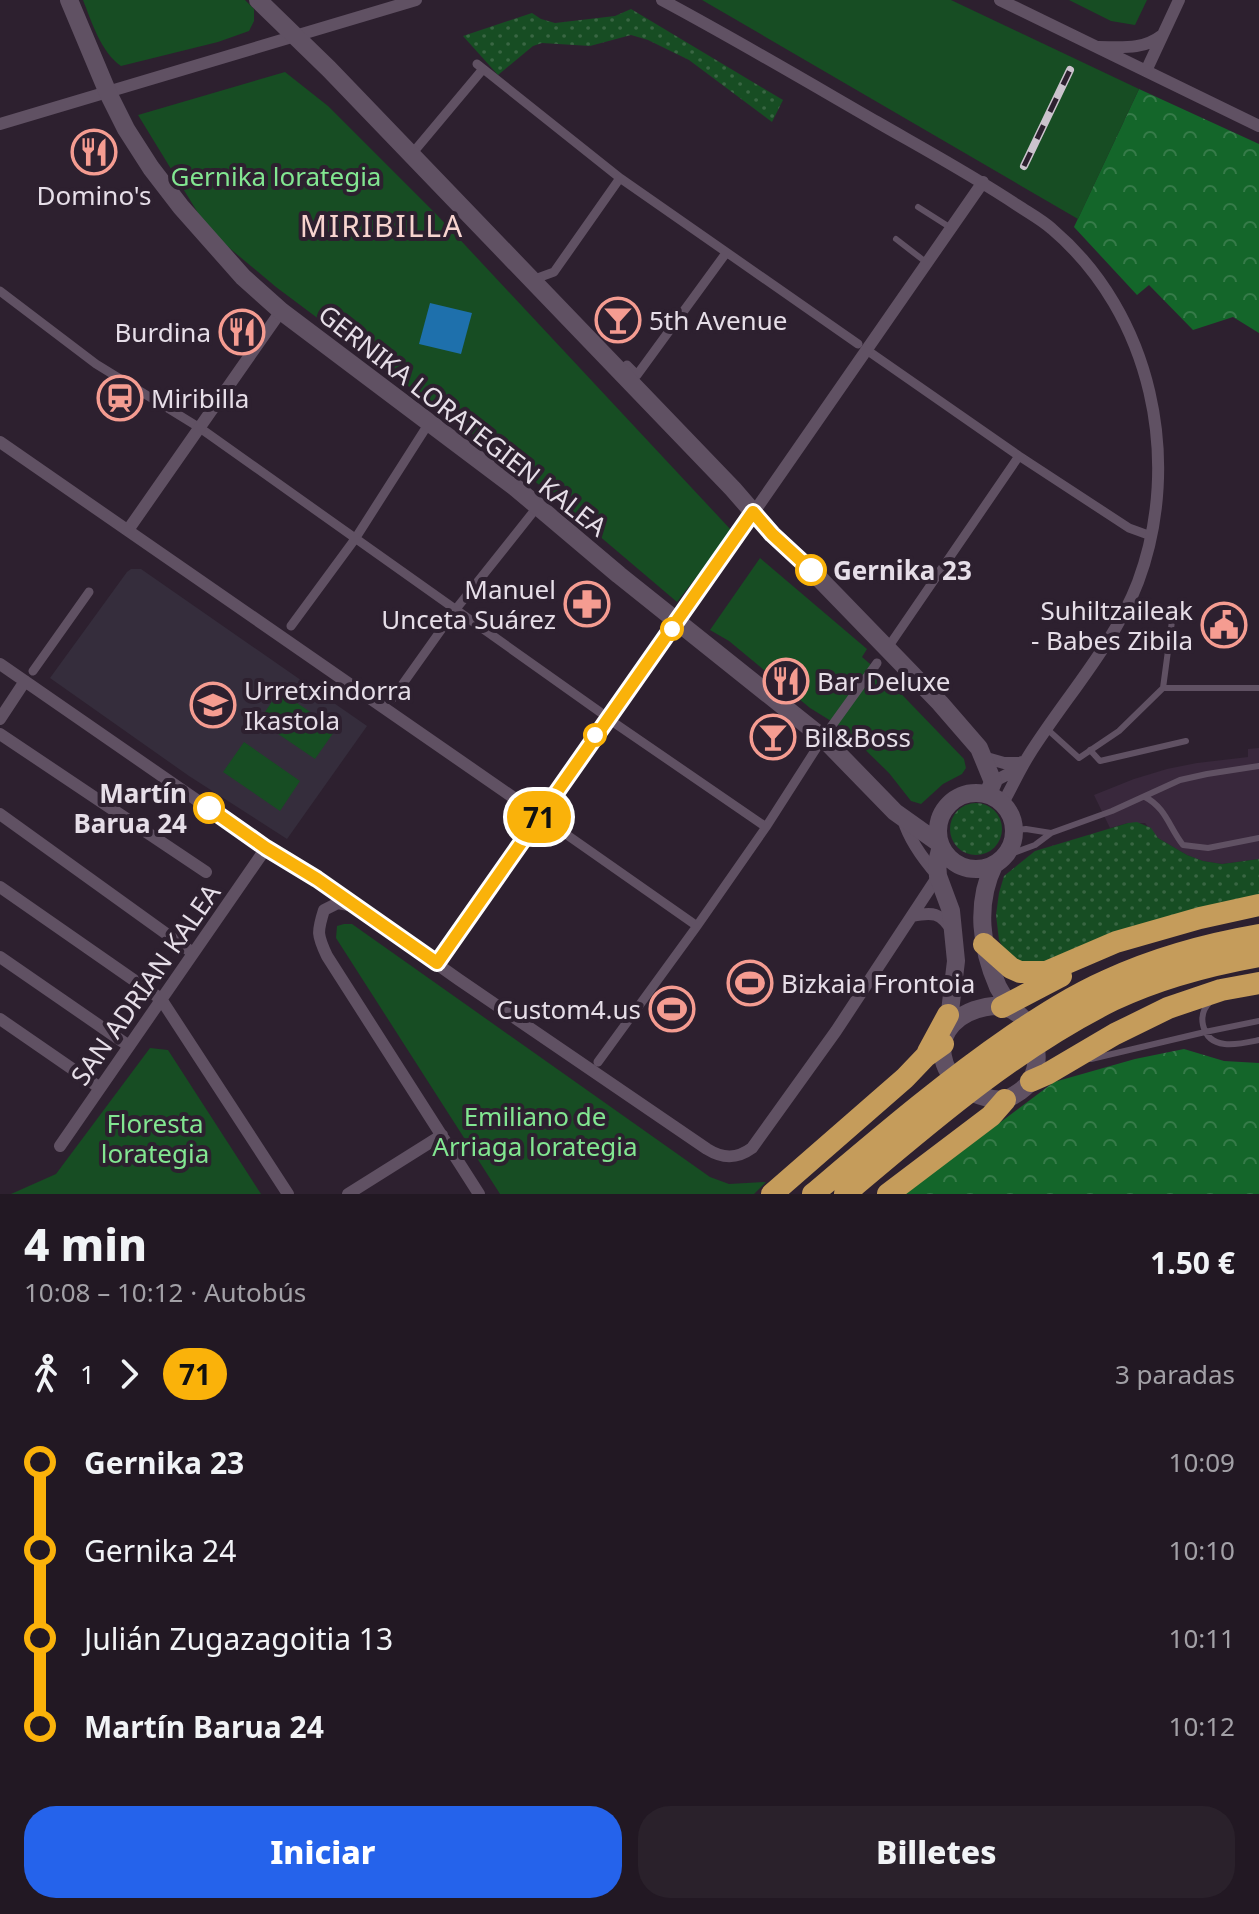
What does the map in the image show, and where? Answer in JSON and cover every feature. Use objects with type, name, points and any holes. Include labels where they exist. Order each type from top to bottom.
[{"type":"highway","points":[[984,944],[1011,968],[1020,972],[1046,972],[1116,942],[1259,905]]},
{"type":"highway","points":[[1008,1008],[1144,935]]},
{"type":"highway","points":[[813,1194],[962,1072],[1046,1013],[1105,981],[1148,963],[1192,949],[1259,935]]},
{"type":"highway","points":[[845,1194],[975,1088],[1057,1031],[1114,1000],[1155,983],[1198,969],[1259,956]]},
{"type":"highway","points":[[1031,1081],[1047,1062],[1168,1008],[1221,990],[1259,983]]},
{"type":"highway","points":[[772,1194],[905,1078],[942,1041]]},
{"type":"highway","points":[[888,1194],[991,1116],[996,1099]]},
{"type":"main road","name":"GERNIKA LORATEGIEN KALEA","points":[[69,0],[108,93],[135,142],[181,207],[224,257],[281,311],[538,506],[823,738],[895,812],[940,845]]},
{"type":"main road","points":[[258,0],[329,69],[733,489],[772,534],[940,703],[979,748],[995,793],[1009,811],[1015,830],[1010,849],[988,877],[982,916],[984,944],[990,966],[1008,1008]]},
{"type":"main road","points":[[995,793],[976,792],[953,800],[944,809],[937,832],[940,845],[956,864],[968,869],[982,869],[1000,860]]},
{"type":"main road","points":[[940,845],[938,876],[951,911],[956,961],[942,1041],[947,1071],[959,1085],[976,1095],[996,1099],[1024,1088],[1031,1081]]},
{"type":"main road","points":[[942,1041],[960,1017],[970,1011],[993,1006],[1008,1008],[1023,1019],[1047,1062]]},
{"type":"street","points":[[0,124],[416,0]]},
{"type":"street","points":[[662,0],[983,182],[1051,228],[1099,282],[1122,317],[1150,390],[1156,424],[1159,463],[1151,536],[1137,584],[1122,616],[1047,729],[995,793]]},
{"type":"street","points":[[1000,0],[1026,6],[1096,47],[1259,126]]},
{"type":"street","points":[[1146,71],[1179,0]]},
{"type":"street","points":[[1096,47],[1151,44],[1161,36]]},
{"type":"street","points":[[411,155],[480,66],[620,178],[858,344]]},
{"type":"street","points":[[532,280],[554,272],[620,178]]},
{"type":"street","points":[[437,963],[983,182]]},
{"type":"street","points":[[620,372],[627,365],[637,375],[726,253]]},
{"type":"street","points":[[0,291],[96,364],[200,428],[600,712]]},
{"type":"street","points":[[128,530],[281,311]]},
{"type":"street","points":[[871,353],[1129,528],[1151,536]]},
{"type":"street","points":[[291,626],[355,539],[429,423]]},
{"type":"street","points":[[0,442],[697,926]]},
{"type":"street","points":[[891,643],[1019,456]]},
{"type":"street","points":[[392,699],[456,609],[538,506]]},
{"type":"street","points":[[0,719],[89,592]]},
{"type":"street","points":[[598,1062],[697,926],[877,663]]},
{"type":"street","points":[[0,664],[29,676],[43,693],[707,1149],[733,1158],[744,1155],[752,1148],[836,1031],[938,876]]},
{"type":"street","points":[[14,697],[43,693]]},
{"type":"street","points":[[613,722],[766,827]]},
{"type":"street","points":[[0,734],[206,872]]},
{"type":"street","points":[[983,757],[1004,763],[1024,760]]},
{"type":"street","points":[[995,793],[1008,774],[1024,760]]},
{"type":"street","points":[[0,814],[193,953]]},
{"type":"street","name":"GERNIKA LORATEGIEN KALEA","points":[[902,817],[919,851],[938,876]]},
{"type":"street","name":"SAN ADRIAN KALEA","points":[[60,1146],[266,848]]},
{"type":"street","points":[[317,879],[325,900],[324,910]]},
{"type":"street","points":[[0,887],[161,999],[288,1194]]},
{"type":"street","points":[[357,906],[338,903],[324,910],[315,922],[318,938],[479,1194]]},
{"type":"street","points":[[912,916],[925,913],[939,915],[954,934]]},
{"type":"street","points":[[0,957],[129,1046]]},
{"type":"street","points":[[0,1019],[100,1088]]},
{"type":"street","points":[[348,1194],[442,1135]]},
{"type":"lane","points":[[918,207],[951,228]]},
{"type":"lane","points":[[896,239],[927,263]]},
{"type":"lane","points":[[1047,729],[1079,758],[1119,731],[1163,688],[1172,621]]},
{"type":"lane","points":[[1163,688],[1259,688]]},
{"type":"lane","points":[[1090,750],[1100,761],[1186,741]]},
{"type":"lane","points":[[1000,860],[1035,845],[1051,833],[1145,797],[1180,780],[1259,766]]},
{"type":"lane","points":[[1145,797],[1156,802],[1183,845],[1208,848],[1259,838]]},
{"type":"lane","points":[[1015,830],[1051,833]]},
{"type":"lane","points":[[1221,990],[1204,1008],[1202,1020],[1209,1038],[1225,1045],[1259,1040]]},
{"type":"lane","points":[[1047,1062],[1259,1021]]},
{"type":"shaded area","name":"Urretxindorra Ikastola","points":[[131,569],[141,569],[367,726],[287,839],[189,776],[50,678]]},
{"type":"shaded area","points":[[1259,748],[1259,859],[1222,864],[1203,861],[1158,838],[1145,823],[1128,823],[1110,828],[1094,795],[1167,769],[1248,757],[1248,749]]},
{"type":"green space","points":[[83,0],[245,0],[254,9],[254,21],[249,31],[218,42],[121,66],[103,45]]},
{"type":"green space","points":[[702,0],[951,0],[1139,89],[1078,219]]},
{"type":"green space","points":[[1069,0],[1147,0],[1135,25],[1111,21]]},
{"type":"green space","points":[[631,9],[783,100],[772,122],[689,60],[631,35],[590,46],[542,43],[533,46],[498,75],[463,36],[532,13],[555,23],[615,16]]},
{"type":"green space","name":"Gernika lorategia","points":[[285,72],[328,106],[437,215],[732,531],[677,602],[531,478],[276,287],[209,231],[138,115]]},
{"type":"green space","points":[[1139,89],[1259,144],[1259,333],[1233,317],[1193,330],[1149,285],[1137,295],[1074,227]]},
{"type":"green space","points":[[760,558],[867,649],[862,657],[964,759],[966,768],[962,774],[943,784],[921,804],[911,801],[889,773],[844,729],[810,708],[729,641],[710,630]]},
{"type":"green space","points":[[279,691],[336,729],[315,759],[259,721]]},
{"type":"green space","points":[[244,742],[300,781],[280,811],[223,772]]},
{"type":"green space","points":[[976,803],[994,811],[1002,829],[994,847],[976,855],[958,847],[950,829],[958,811]]},
{"type":"green space","points":[[1137,822],[1151,828],[1158,838],[1203,861],[1222,864],[1259,859],[1259,897],[1057,961],[1026,966],[1007,955],[999,940],[996,915],[1004,876],[1035,851]]},
{"type":"green space","name":"Emiliano de Arriaga lorategia","points":[[352,924],[710,1177],[729,1184],[766,1182],[754,1194],[500,1194],[336,938],[337,926]]},
{"type":"green space","name":"Floresta lorategia","points":[[150,1048],[168,1050],[261,1194],[11,1194],[56,1174]]},
{"type":"green space","points":[[1184,1049],[1224,1061],[1259,1063],[1259,1194],[905,1194],[1054,1082]]},
{"type":"water","points":[[430,303],[472,313],[461,354],[419,344]]},
{"type":"railway","points":[[1024,166],[1070,70]]},
{"type":"bus line","name":"71","points":[[209,808],[437,963],[753,512],[811,570]]},
{"type":"place","name":"Domino's","points":[[94,152]]},
{"type":"place","name":"5th Avenue","points":[[618,320]]},
{"type":"place","name":"Burdina","points":[[242,332]]},
{"type":"place","name":"Miribilla","points":[[120,398]]},
{"type":"place","name":"Gernika 23","points":[[811,570]]},
{"type":"place","name":"Manuel Unceta Suárez","points":[[587,604]]},
{"type":"place","name":"Suhiltzaileak - Babes Zibila","points":[[1224,625]]},
{"type":"place","name":"Bar Deluxe","points":[[786,681]]},
{"type":"place","name":"Urretxindorra Ikastola","points":[[213,705]]},
{"type":"place","name":"Bil&Boss","points":[[773,737]]},
{"type":"place","name":"Martín Barua 24","points":[[209,808]]},
{"type":"place","name":"Bizkaia Frontoia","points":[[750,983]]},
{"type":"place","name":"Custom4.us","points":[[672,1009]]},
{"type":"district","name":"MIRIBILLA","points":[[382,225]]}]
